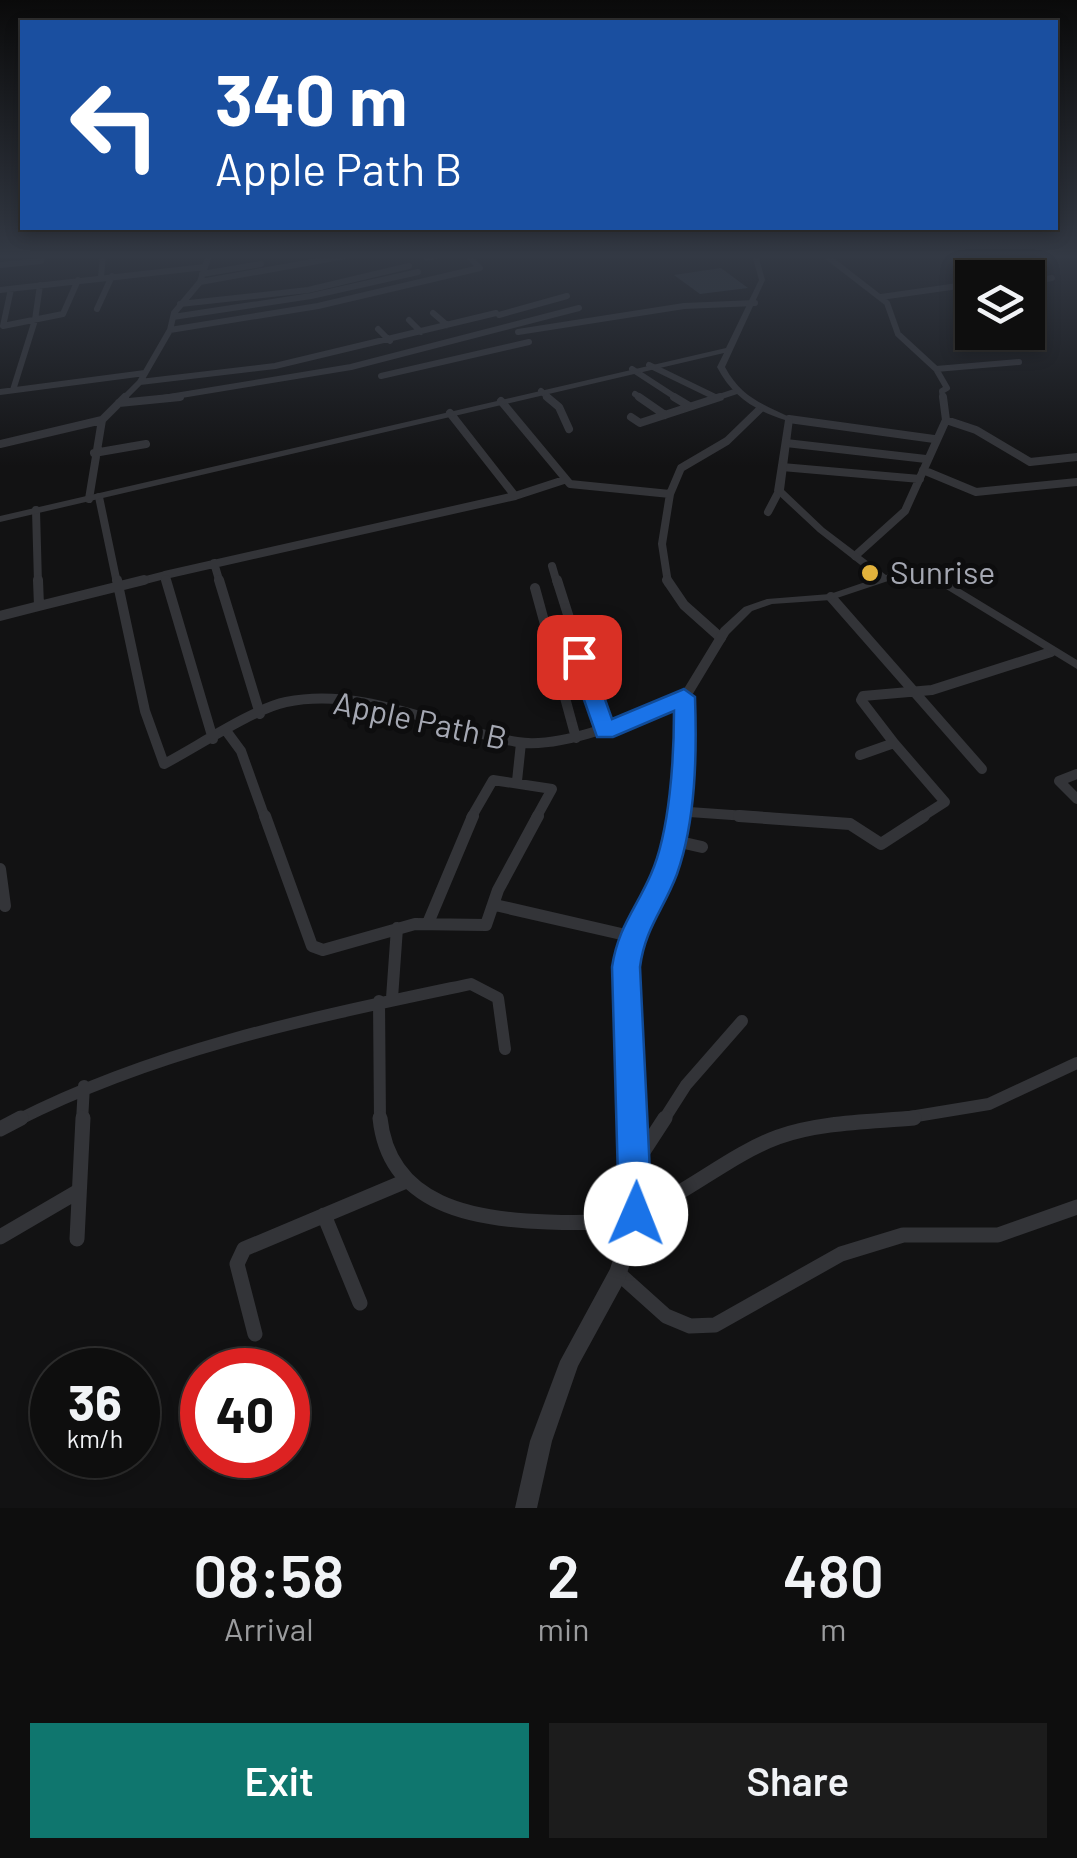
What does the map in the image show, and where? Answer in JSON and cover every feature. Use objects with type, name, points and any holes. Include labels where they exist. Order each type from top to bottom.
[{"type":"street","points":[[13,390],[34,325]]},
{"type":"street","points":[[118,586],[94,498],[94,453],[102,420],[140,382],[171,325]]},
{"type":"street","points":[[170,330],[199,325]]},
{"type":"street","points":[[414,325],[421,332]]},
{"type":"street","points":[[140,382],[192,378],[390,341],[447,325]]},
{"type":"street","points":[[510,325],[536,349]]},
{"type":"street","points":[[515,330],[528,325]]},
{"type":"street","points":[[119,403],[216,392],[496,331],[548,325]]},
{"type":"street","points":[[743,325],[722,367],[736,391],[760,409],[789,419],[934,438]]},
{"type":"street","points":[[856,556],[905,512],[934,438],[946,420],[942,390],[947,388],[936,369],[898,334],[895,325]]},
{"type":"street","points":[[378,329],[390,341]]},
{"type":"street","points":[[496,331],[510,346]]},
{"type":"street","points":[[470,337],[482,353]]},
{"type":"street","points":[[448,342],[460,358]]},
{"type":"street","points":[[382,376],[529,342]]},
{"type":"street","points":[[424,348],[438,363]]},
{"type":"street","points":[[0,519],[730,348]]},
{"type":"street","points":[[405,353],[418,367]]},
{"type":"street","points":[[383,358],[395,372]]},
{"type":"street","points":[[936,369],[1019,362]]},
{"type":"street","points":[[650,366],[716,397]]},
{"type":"street","points":[[632,369],[690,406]]},
{"type":"street","points":[[0,392],[145,373]]},
{"type":"street","points":[[657,386],[635,394],[665,415]]},
{"type":"street","points":[[631,417],[640,423],[736,391]]},
{"type":"street","points":[[540,392],[558,407],[569,429]]},
{"type":"street","points":[[501,401],[564,480],[582,487],[670,494]]},
{"type":"street","points":[[721,638],[679,604],[664,582],[662,558],[670,494],[681,468],[727,441],[760,409]]},
{"type":"street","points":[[450,413],[514,496]]},
{"type":"street","points":[[768,512],[779,491],[789,419]]},
{"type":"street","points":[[0,444],[102,420]]},
{"type":"street","points":[[946,420],[976,430],[1030,462],[1077,457]]},
{"type":"street","points":[[786,442],[926,459]]},
{"type":"street","points":[[94,453],[146,444]]},
{"type":"street","points":[[782,467],[922,475],[976,492],[1077,482]]},
{"type":"street","points":[[0,616],[514,496],[564,480]]},
{"type":"street","points":[[779,491],[884,578]]},
{"type":"street","points":[[36,510],[39,606]]},
{"type":"street","points":[[214,563],[260,714]]},
{"type":"street","points":[[552,566],[605,731]]},
{"type":"street","points":[[526,1508],[541,1441],[570,1362],[618,1273],[636,1214],[636,1162],[624,1014],[630,936],[664,874],[686,754],[684,697],[721,638],[748,608],[770,601],[831,597],[884,578],[920,574],[936,578],[1051,652],[1077,664]]},
{"type":"street","points":[[166,575],[213,739]]},
{"type":"street","name":"Apple Path B","points":[[118,586],[145,711],[164,764],[284,702],[338,699],[441,720],[520,744],[605,731],[684,697]]},
{"type":"street","points":[[535,588],[576,738]]},
{"type":"street","points":[[831,597],[982,769]]},
{"type":"street","points":[[675,811],[850,824],[880,844],[945,802],[894,744],[861,698],[915,692],[1051,652]]},
{"type":"street","points":[[226,732],[241,751],[312,946],[323,950],[428,923],[480,928],[486,924],[506,875],[552,793],[544,785],[493,780],[463,833],[428,923]]},
{"type":"street","points":[[517,781],[520,744]]},
{"type":"street","points":[[860,755],[894,744]]},
{"type":"street","points":[[1077,774],[1058,781],[1077,799]]},
{"type":"street","points":[[671,840],[702,847]]},
{"type":"street","points":[[0,869],[5,906]]},
{"type":"street","points":[[495,906],[630,936]]},
{"type":"street","points":[[397,928],[375,1104],[379,1136],[388,1161],[406,1181],[440,1205],[486,1219],[561,1222],[636,1214],[782,1135],[960,1112],[1057,1075],[1077,1062]]},
{"type":"street","points":[[0,1129],[84,1086],[272,1026],[471,984],[494,989],[503,1008],[505,1049]]},
{"type":"street","points":[[636,1162],[686,1086],[742,1021]]},
{"type":"street","points":[[77,1239],[84,1086]]},
{"type":"street","points":[[255,1334],[238,1257],[250,1244],[406,1181]]},
{"type":"street","points":[[0,1237],[77,1192]]},
{"type":"street","points":[[618,1273],[666,1316],[690,1326],[714,1325],[841,1254],[903,1236],[998,1235],[1077,1207]]},
{"type":"street","points":[[324,1215],[360,1302]]},
{"type":"place","name":"Sunrise","points":[[870,573]]},
{"type":"route","points":[[579,657],[605,731],[684,697],[686,754],[668,857],[664,874],[630,936],[626,967],[624,1014],[636,1162],[636,1214]]}]
